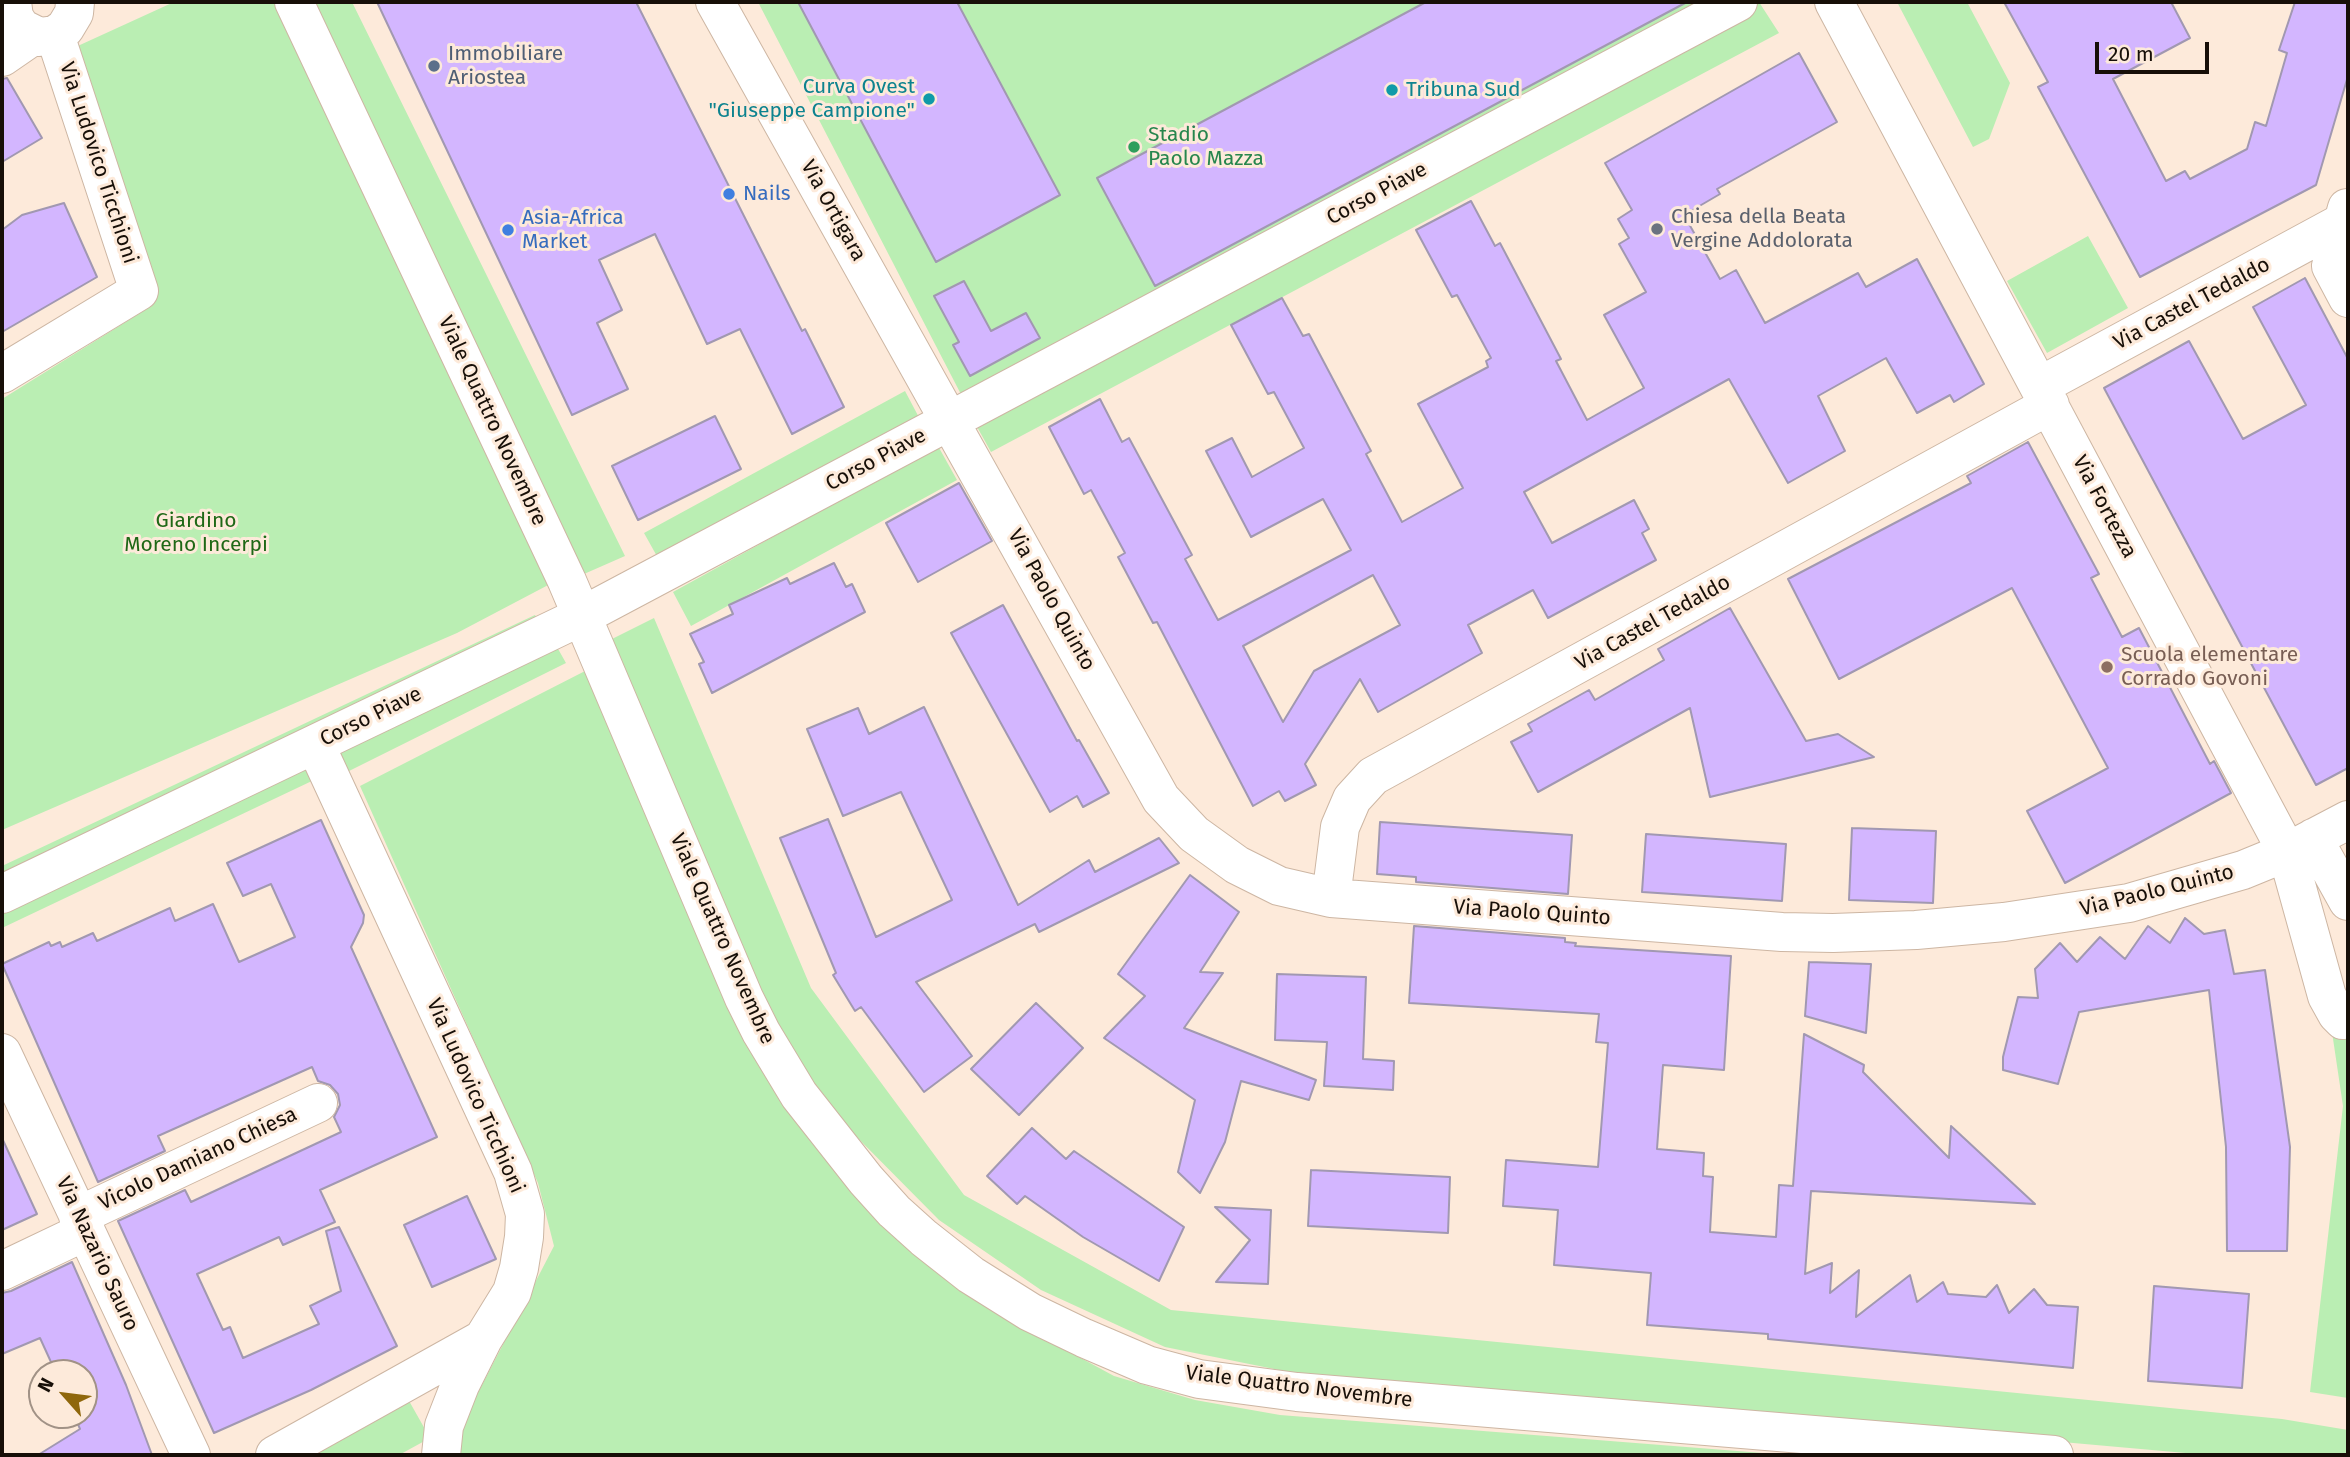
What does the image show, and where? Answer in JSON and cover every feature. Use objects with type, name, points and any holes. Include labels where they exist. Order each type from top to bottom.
[{"type":"street","points":[[12,2],[14,17],[21,28],[47,36]]},
{"type":"street","points":[[2,57],[31,37],[47,36],[65,29],[71,20],[75,2]]},
{"type":"street","name":"Viale Quattro Novembre","points":[[294,2],[582,616],[744,998],[782,1068],[841,1149],[894,1211],[971,1275],[1030,1312],[1084,1339],[1147,1365],[1199,1379],[1297,1392],[2054,1455]]},
{"type":"street","name":"Via Ortigara","points":[[715,2],[951,421]]},
{"type":"street","name":"Corso Piave","points":[[2,894],[582,616],[1738,2]]},
{"type":"street","name":"Via Fortezza","points":[[1834,2],[2045,396],[2300,845],[2348,901]]},
{"type":"street","name":"Via Ludovico Ticchioni","points":[[2,374],[139,291],[47,36]]},
{"type":"street","points":[[2346,212],[2331,266],[2348,298]]},
{"type":"street","name":"Via Castel Tedaldo","points":[[1331,898],[1340,827],[1352,799],[1373,776],[2045,396],[2346,212]]},
{"type":"street","name":"Via Paolo Quinto","points":[[951,421],[1161,799],[1194,834],[1237,865],[1279,886],[1331,898],[1782,932],[1916,930],[2004,922],[2129,903],[2243,870],[2348,820]]},
{"type":"street","name":"Via Ludovico Ticchioni","points":[[315,744],[513,1171],[519,1191],[524,1225],[519,1268],[512,1292],[483,1339],[450,1408],[436,1452]]},
{"type":"street","name":"Via Fortezza","points":[[2300,845],[2327,996],[2337,1014],[2343,1020],[2348,1019]]},
{"type":"street","name":"Via Nazario Sauro","points":[[2,1053],[191,1455]]},
{"type":"street","name":"Vicolo Damiano Chiesa","points":[[2,1271],[82,1223],[318,1103]]},
{"type":"street","points":[[275,1455],[483,1339]]},
{"type":"green space","name":"Giardino Moreno Incerpi","points":[[174,2],[282,2],[552,583],[457,633],[2,830],[2,399],[153,305],[69,50]]},
{"type":"green space","points":[[307,2],[352,2],[625,556],[584,574]]},
{"type":"green space","name":"Stadio Paolo Mazza","points":[[758,2],[1696,2],[1160,300],[966,404]]},
{"type":"green space","points":[[1759,2],[1779,33],[991,452],[976,425]]},
{"type":"green space","points":[[1897,2],[1967,2],[2010,83],[1989,139],[1973,147]]},
{"type":"green space","points":[[2088,236],[2128,308],[2047,353],[2007,281]]},
{"type":"green space","points":[[905,391],[923,425],[663,567],[644,533]]},
{"type":"green space","points":[[938,446],[957,480],[691,626],[673,592]]},
{"type":"green space","points":[[535,615],[542,628],[2,882],[2,866]]},
{"type":"green space","points":[[654,618],[811,988],[964,1195],[1171,1310],[2282,1419],[2348,1430],[2348,1455],[2208,1455],[1299,1374],[1165,1347],[1041,1290],[939,1220],[830,1110],[756,992],[604,643]]},
{"type":"green space","points":[[553,640],[566,663],[343,774],[333,749]]},
{"type":"green space","points":[[587,670],[781,1095],[1031,1331],[1114,1376],[1195,1400],[1280,1415],[1788,1455],[454,1455],[455,1437],[554,1246],[538,1183],[360,786]]},
{"type":"green space","points":[[307,765],[314,780],[2,928],[2,910]]},
{"type":"green space","points":[[2348,1027],[2348,1398],[2310,1392],[2343,1106],[2332,1032]]},
{"type":"green space","points":[[404,1392],[430,1438],[399,1455],[292,1455]]},
{"type":"building","points":[[377,2],[636,2],[802,331],[805,329],[844,407],[792,434],[740,329],[707,344],[655,234],[599,260],[622,310],[597,323],[628,389],[572,415]]},
{"type":"building","name":"Curva Ovest \"Giuseppe Campione\"","points":[[798,2],[957,2],[1060,195],[936,262]]},
{"type":"building","name":"Tribuna Sud","points":[[1426,2],[1687,2],[1155,286],[1097,178]]},
{"type":"building","points":[[2004,2],[2171,2],[2190,38],[2113,79],[2166,181],[2185,171],[2190,179],[2247,149],[2255,122],[2266,126],[2287,53],[2279,50],[2295,2],[2348,2],[2348,76],[2316,185],[2140,277],[2038,87],[2048,82]]},
{"type":"building","points":[[1799,53],[1837,122],[1717,189],[1720,194],[1684,215],[1720,279],[1736,270],[1765,323],[1858,273],[1866,287],[1917,259],[1984,384],[1954,402],[1950,395],[1917,413],[1886,358],[1818,396],[1845,451],[1788,483],[1729,379],[1524,492],[1552,543],[1634,500],[1649,529],[1642,533],[1656,560],[1548,618],[1533,590],[1468,625],[1482,653],[1378,712],[1360,679],[1305,764],[1316,785],[1285,801],[1279,791],[1253,806],[1157,622],[1153,623],[1118,557],[1125,553],[1091,490],[1084,494],[1049,427],[1100,399],[1122,442],[1129,438],[1192,555],[1185,559],[1218,620],[1351,550],[1323,499],[1251,537],[1206,451],[1232,438],[1252,477],[1304,448],[1274,392],[1268,394],[1231,325],[1282,298],[1303,336],[1309,334],[1371,451],[1366,454],[1402,522],[1463,488],[1418,404],[1488,367],[1486,361],[1491,358],[1457,295],[1452,297],[1416,230],[1471,201],[1495,246],[1500,243],[1561,359],[1556,361],[1587,420],[1644,388],[1604,315],[1646,292],[1619,244],[1629,238],[1618,219],[1632,210],[1605,163]],"holes":[[[1373,575],[1400,625],[1314,671],[1283,722],[1243,646]]]},
{"type":"building","points":[[7,78],[42,138],[2,162],[2,79]]},
{"type":"building","points":[[64,203],[97,277],[2,332],[2,230],[22,215]]},
{"type":"building","points":[[2305,278],[2348,359],[2348,768],[2316,785],[2104,388],[2189,341],[2243,439],[2306,405],[2253,307]]},
{"type":"building","points":[[964,281],[991,331],[1026,313],[1040,338],[970,376],[953,345],[959,342],[934,296]]},
{"type":"building","points":[[715,416],[741,469],[638,520],[612,466]]},
{"type":"building","name":"Scuola elementare Corrado Govoni","points":[[2028,442],[2099,574],[2091,578],[2122,637],[2139,628],[2210,764],[2214,761],[2231,793],[2065,883],[2027,811],[2108,768],[2012,588],[1839,679],[1788,579],[1971,483],[1967,476]]},
{"type":"building","points":[[959,483],[992,541],[918,582],[886,523]]},
{"type":"building","points":[[834,563],[846,587],[852,584],[865,612],[712,693],[699,664],[704,662],[690,634],[733,614],[729,605],[787,578],[790,584]]},
{"type":"building","points":[[1003,605],[1077,741],[1079,740],[1109,793],[1083,807],[1077,796],[1050,812],[951,633]]},
{"type":"building","points":[[1730,608],[1806,741],[1838,734],[1874,757],[1710,797],[1690,708],[1538,792],[1511,742],[1532,731],[1528,724],[1589,690],[1595,700],[1664,660],[1658,649]]},
{"type":"building","points":[[924,707],[1018,905],[1089,860],[1095,872],[1159,838],[1179,863],[1039,932],[1035,924],[916,982],[972,1056],[924,1092],[861,1007],[855,1011],[833,975],[836,973],[780,838],[828,819],[876,937],[952,900],[901,792],[843,816],[807,729],[858,708],[869,734]]},
{"type":"building","points":[[321,820],[364,915],[351,947],[437,1137],[320,1190],[335,1222],[283,1245],[279,1237],[197,1274],[223,1330],[230,1327],[243,1358],[319,1324],[310,1306],[341,1291],[326,1231],[339,1227],[397,1346],[311,1390],[214,1433],[118,1221],[185,1190],[191,1202],[341,1132],[334,1117],[340,1105],[338,1094],[330,1085],[318,1081],[312,1067],[158,1136],[165,1151],[98,1182],[2,964],[49,942],[51,946],[60,942],[62,947],[93,933],[97,941],[170,908],[175,921],[213,904],[239,962],[295,937],[271,884],[243,896],[227,863]]},
{"type":"building","points":[[1380,822],[1572,835],[1568,894],[1416,882],[1416,877],[1377,874]]},
{"type":"building","points":[[1852,828],[1936,831],[1933,903],[1849,900]]},
{"type":"building","points":[[1646,834],[1786,844],[1782,901],[1642,892]]},
{"type":"building","points":[[1190,875],[1239,912],[1200,972],[1223,973],[1184,1028],[1316,1080],[1309,1100],[1241,1081],[1225,1142],[1200,1193],[1178,1172],[1195,1100],[1104,1038],[1145,996],[1118,974]]},
{"type":"building","points":[[2185,918],[2204,934],[2225,930],[2234,974],[2265,970],[2290,1147],[2287,1251],[2227,1251],[2226,1147],[2209,990],[2079,1012],[2058,1084],[2003,1070],[2003,1057],[2018,997],[2038,998],[2035,969],[2060,943],[2077,962],[2100,937],[2125,959],[2148,926],[2170,943]]},
{"type":"building","points":[[1414,926],[1565,938],[1565,942],[1576,943],[1575,946],[1731,956],[1724,1070],[1663,1065],[1657,1149],[1704,1153],[1703,1176],[1713,1177],[1710,1232],[1776,1237],[1779,1185],[1793,1186],[1804,1034],[1864,1065],[1863,1072],[1949,1158],[1951,1126],[2035,1204],[1811,1191],[1805,1274],[1832,1263],[1830,1293],[1859,1270],[1856,1317],[1910,1275],[1917,1302],[1943,1282],[1948,1294],[1986,1297],[1997,1285],[2009,1313],[2034,1289],[2047,1305],[2078,1307],[2073,1368],[1768,1339],[1768,1334],[1647,1325],[1651,1273],[1554,1265],[1558,1210],[1503,1206],[1506,1160],[1598,1167],[1608,1043],[1596,1042],[1599,1014],[1409,1003]]},
{"type":"building","points":[[1809,962],[1871,964],[1866,1033],[1805,1016]]},
{"type":"building","points":[[1277,974],[1366,977],[1363,1059],[1394,1061],[1393,1090],[1324,1086],[1327,1042],[1275,1040]]},
{"type":"building","points":[[1036,1003],[1083,1048],[1019,1115],[971,1069]]},
{"type":"building","points":[[1032,1128],[1066,1159],[1074,1151],[1184,1227],[1159,1281],[1083,1237],[1025,1196],[1017,1204],[987,1176]]},
{"type":"building","points":[[2,1138],[37,1214],[2,1230]]},
{"type":"building","points":[[1311,1170],[1450,1177],[1448,1233],[1308,1226]]},
{"type":"building","points":[[467,1196],[496,1259],[432,1287],[404,1225]]},
{"type":"building","points":[[1215,1207],[1271,1210],[1268,1284],[1216,1282],[1250,1240]]},
{"type":"building","points":[[72,1262],[126,1385],[152,1455],[38,1455],[80,1429],[98,1429],[98,1359],[50,1359],[40,1338],[2,1354],[2,1293]]},
{"type":"building","points":[[2154,1286],[2249,1294],[2242,1388],[2148,1381]]},
{"type":"place","name":"Immobiliare Ariostea","points":[[434,66]]},
{"type":"place","name":"Tribuna Sud","points":[[1392,90]]},
{"type":"place","name":"Curva Ovest \"Giuseppe Campione\"","points":[[929,99]]},
{"type":"place","name":"Stadio Paolo Mazza","points":[[1134,147]]},
{"type":"place","name":"Nails","points":[[729,194]]},
{"type":"place","name":"Chiesa della Beata Vergine Addolorata","points":[[1657,229]]},
{"type":"place","name":"Asia-Africa Market","points":[[508,230]]},
{"type":"place","name":"Scuola elementare Corrado Govoni","points":[[2107,667]]}]
